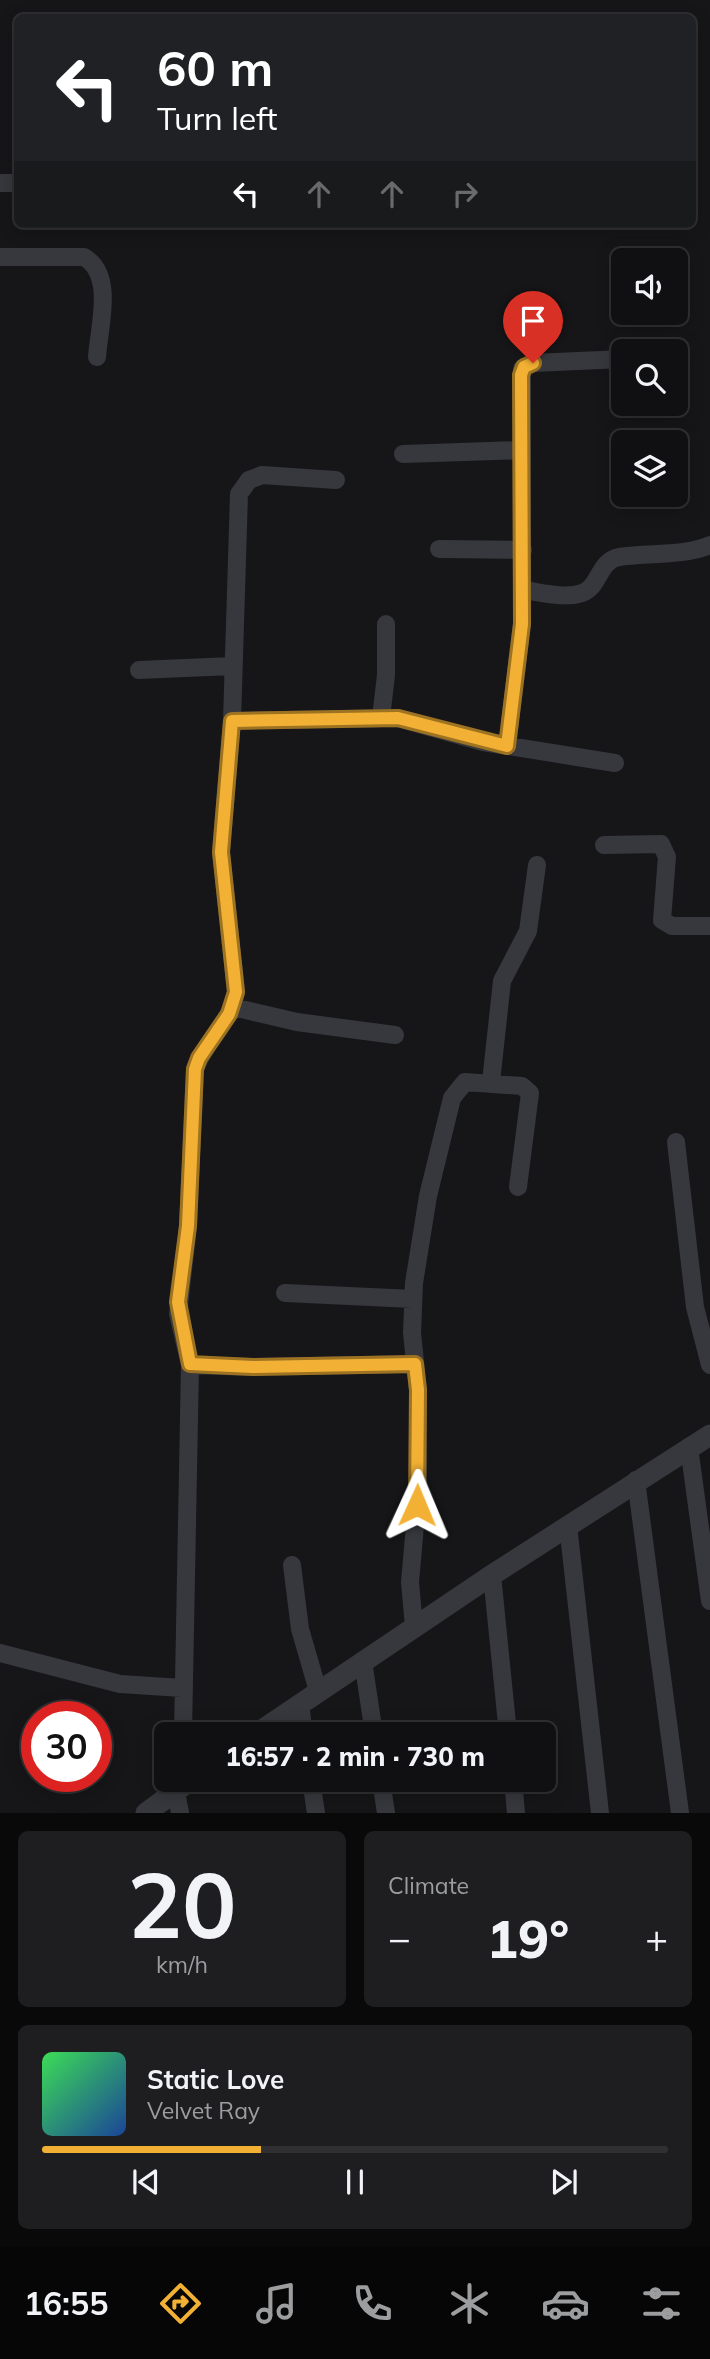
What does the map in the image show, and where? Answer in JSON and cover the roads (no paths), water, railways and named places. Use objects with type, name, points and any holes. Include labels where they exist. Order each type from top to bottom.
[{"type":"street","points":[[0,257],[84,257],[93,263],[99,271],[102,286],[97,357]]},
{"type":"street","points":[[507,746],[523,590],[521,375],[524,367],[533,363],[611,360]]},
{"type":"street","points":[[403,454],[521,450]]},
{"type":"street","points":[[183,1722],[190,1364],[178,1302],[188,1226],[195,1069],[233,1007],[236,981],[225,915],[221,852],[232,721],[239,494],[254,476],[336,480]]},
{"type":"street","points":[[523,590],[580,594],[593,584],[602,568],[618,557],[686,553],[709,545]]},
{"type":"street","points":[[439,549],[523,550]]},
{"type":"street","points":[[381,718],[386,675],[386,624]]},
{"type":"street","points":[[139,670],[232,666]]},
{"type":"street","points":[[232,721],[381,718],[408,720],[507,746],[615,763]]},
{"type":"street","points":[[604,845],[660,844],[667,857],[662,920],[672,926],[710,926]]},
{"type":"street","points":[[491,1082],[502,981],[528,930],[537,865]]},
{"type":"street","points":[[233,1007],[297,1022],[395,1035]]},
{"type":"street","points":[[414,1627],[410,1582],[418,1491],[418,1390],[413,1299],[426,1206],[452,1098],[466,1082],[522,1086],[531,1097],[518,1187]]},
{"type":"street","points":[[676,1142],[695,1307],[710,1365]]},
{"type":"street","points":[[285,1293],[413,1299]]},
{"type":"street","points":[[190,1364],[253,1367],[415,1364]]},
{"type":"street","points":[[274,1722],[636,1480],[710,1435]]},
{"type":"street","points":[[690,1447],[710,1601]]},
{"type":"street","points":[[636,1480],[680,1813]]},
{"type":"street","points":[[568,1525],[600,1813]]},
{"type":"street","points":[[292,1565],[300,1629],[318,1691]]},
{"type":"street","points":[[492,1575],[507,1722]]},
{"type":"street","points":[[0,1653],[120,1684],[182,1688]]},
{"type":"street","points":[[363,1661],[372,1722]]},
{"type":"street","points":[[300,1704],[302,1722]]},
{"type":"street","points":[[146,1813],[173,1792]]},
{"type":"street","points":[[180,1813],[184,1792]]},
{"type":"street","points":[[313,1792],[317,1813]]},
{"type":"street","points":[[383,1792],[386,1813]]},
{"type":"street","points":[[514,1792],[516,1813]]}]
